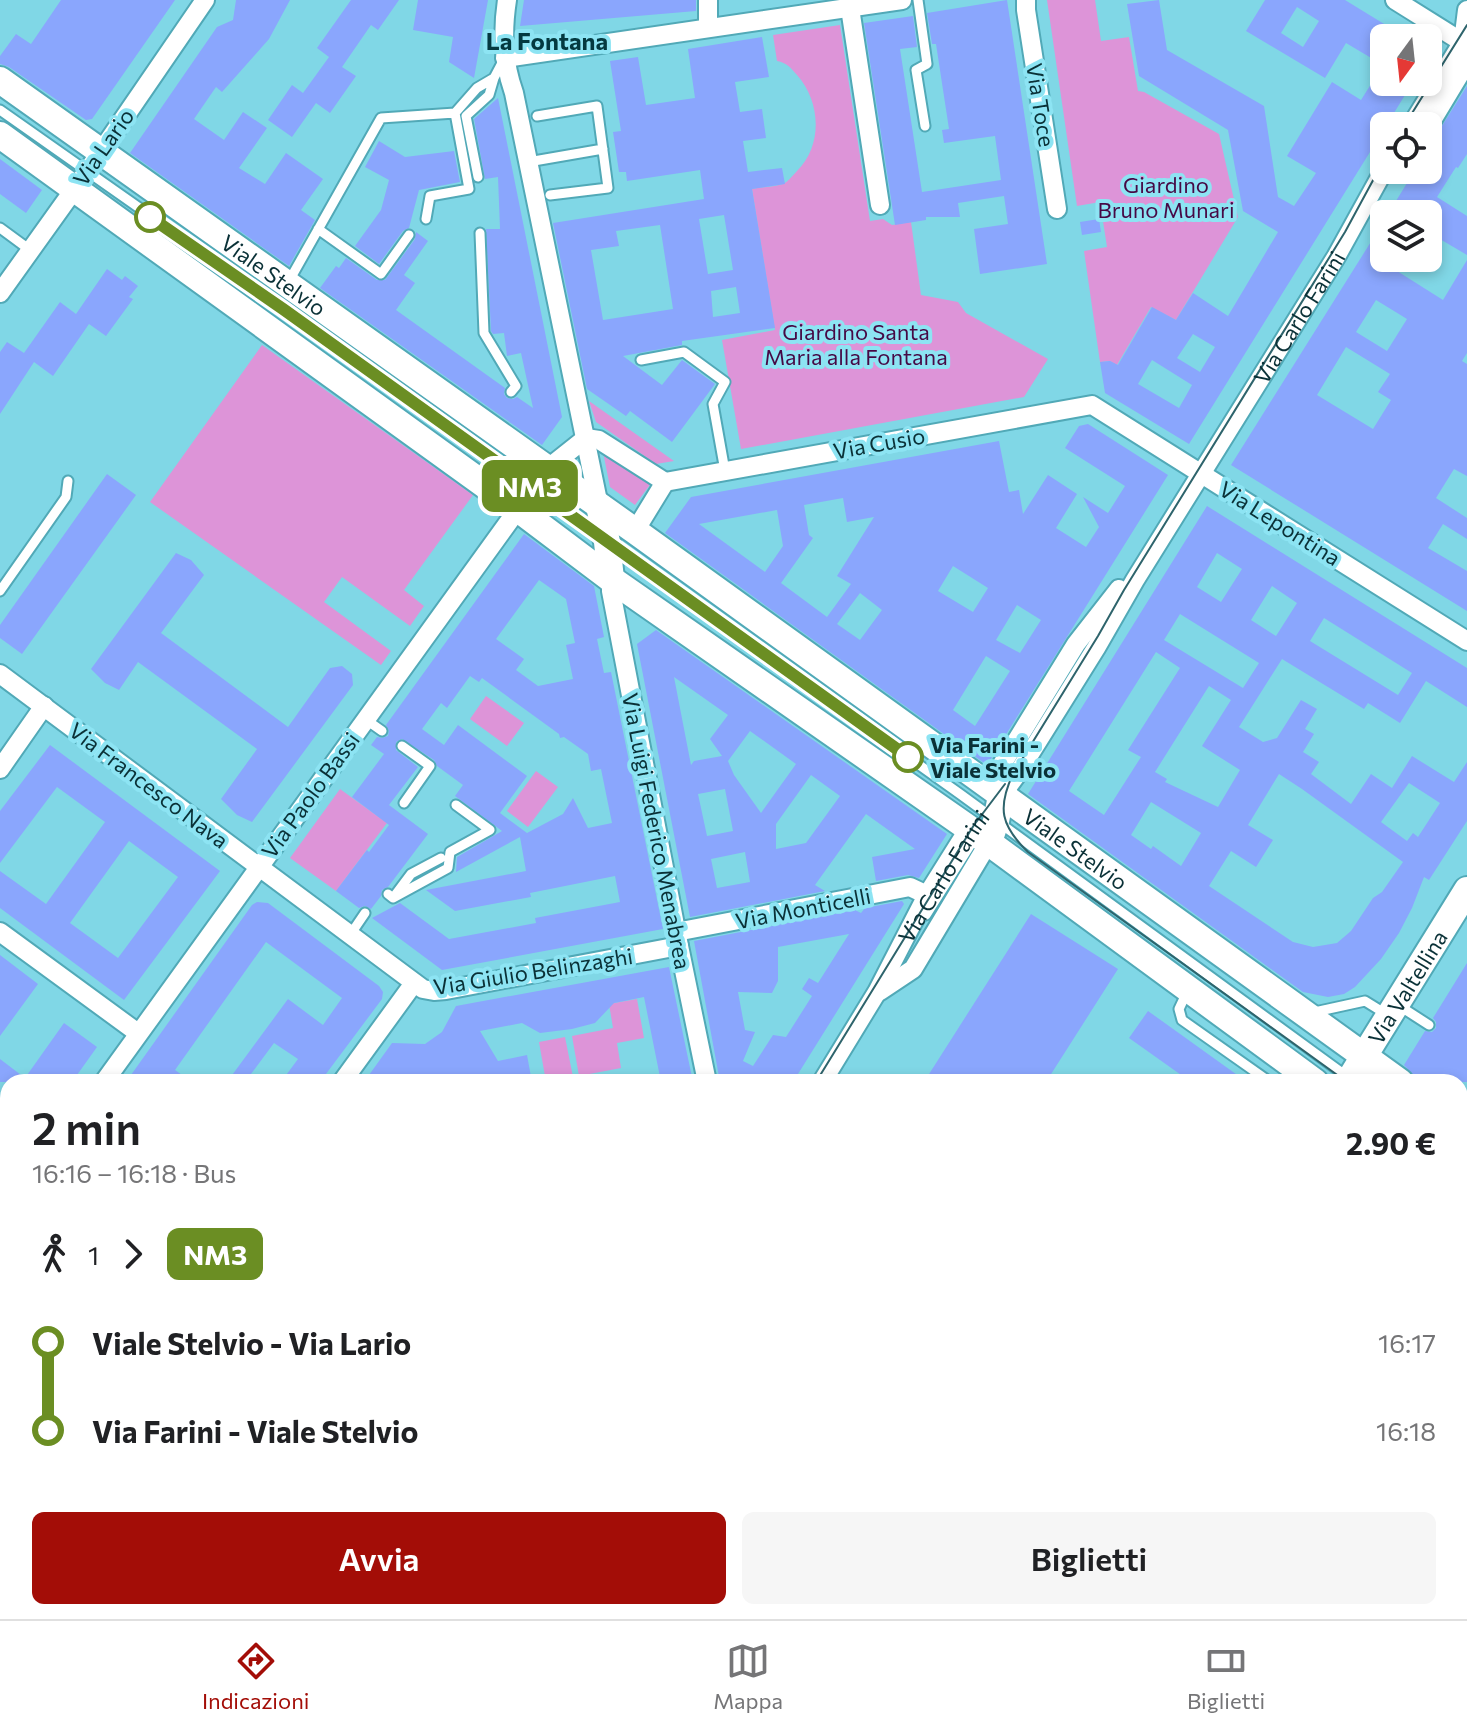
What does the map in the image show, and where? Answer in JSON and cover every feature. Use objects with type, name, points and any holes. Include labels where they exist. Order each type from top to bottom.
[{"type":"main road","name":"Viale Stelvio","points":[[0,80],[87,171],[533,490],[599,506],[635,531],[986,816],[1189,989],[1304,1074]]},
{"type":"main road","name":"Viale Stelvio","points":[[0,135],[87,171],[287,284],[490,421],[533,490],[611,579],[1305,1014],[1389,1074]]},
{"type":"main road","points":[[599,506],[615,548],[611,579]]},
{"type":"main road","points":[[615,548],[635,531]]},
{"type":"main road","name":"Via Valtellina","points":[[1355,1074],[1467,890]]},
{"type":"street","name":"Via Lario","points":[[0,293],[205,0]]},
{"type":"street","points":[[507,0],[505,58],[599,506]]},
{"type":"street","points":[[708,0],[708,27]]},
{"type":"street","points":[[505,58],[902,0]]},
{"type":"street","name":"Via Toce","points":[[1026,0],[1057,209]]},
{"type":"street","points":[[1395,0],[1466,41]]},
{"type":"street","points":[[850,8],[880,205]]},
{"type":"street","points":[[1437,112],[1463,69],[1467,10]]},
{"type":"street","points":[[1420,112],[1466,41]]},
{"type":"street","name":"Via Carlo Farini","points":[[877,992],[913,969],[986,816],[1076,644],[1144,564],[1336,257],[1375,184]]},
{"type":"street","name":"Via Carlo Farini","points":[[1373,188],[1378,184]]},
{"type":"street","name":"Via Lepontina","points":[[1092,405],[1467,641]]},
{"type":"street","name":"Via Cusio","points":[[665,482],[1092,405]]},
{"type":"street","points":[[586,438],[599,440],[665,482],[635,531]]},
{"type":"street","name":"Via Paolo Bassi","points":[[110,1074],[533,490],[586,438]]},
{"type":"street","name":"Via Luigi Federico Menabrea","points":[[611,579],[705,1074]]},
{"type":"street","name":"Via Francesco Nava","points":[[0,674],[414,983]]},
{"type":"street","points":[[0,769],[44,706]]},
{"type":"street","name":"Via Carlo Farini","points":[[827,1074],[877,992],[927,895],[986,816]]},
{"type":"street","name":"Via Monticelli","points":[[678,939],[910,887],[927,895]]},
{"type":"street","points":[[0,932],[138,1033]]},
{"type":"street","name":"Via Giulio Belinzaghi","points":[[348,1074],[414,983],[423,989],[446,990],[678,939]]},
{"type":"lane","points":[[918,0],[927,64],[916,70],[925,126]]},
{"type":"lane","points":[[478,177],[466,116],[489,95],[505,58]]},
{"type":"lane","points":[[287,284],[381,118],[455,113],[477,88],[494,78]]},
{"type":"lane","points":[[537,116],[597,106],[608,188],[550,195]]},
{"type":"lane","name":"Viale Stelvio","points":[[0,110],[87,171]]},
{"type":"lane","points":[[426,219],[430,196],[469,189],[455,113]]},
{"type":"lane","points":[[528,162],[603,149]]},
{"type":"lane","points":[[0,228],[30,250]]},
{"type":"lane","points":[[318,229],[381,274],[409,235]]},
{"type":"lane","points":[[480,233],[484,333],[516,386],[511,392]]},
{"type":"lane","points":[[641,360],[684,352],[725,382],[713,404],[725,471]]},
{"type":"lane","points":[[0,591],[66,497],[68,481]]},
{"type":"lane","name":"Viale Stelvio","points":[[533,490],[960,794],[1341,1074]]},
{"type":"lane","points":[[365,719],[382,731]]},
{"type":"lane","points":[[402,746],[430,766],[404,803]]},
{"type":"lane","points":[[441,858],[411,874],[390,896],[448,868],[450,852],[490,830],[456,805]]},
{"type":"lane","points":[[350,935],[365,913]]},
{"type":"lane","points":[[1189,989],[1179,1009],[1182,1020],[1259,1074]]},
{"type":"lane","points":[[1305,1014],[1365,1001],[1429,1025]]},
{"type":"green space","name":"Giardino Bruno Munari","points":[[1047,0],[1095,0],[1101,41],[1129,37],[1138,91],[1219,134],[1238,217],[1176,320],[1151,307],[1117,365],[1110,361],[1100,362],[1084,251],[1107,247],[1100,202],[1077,206]]},
{"type":"green space","name":"Giardino Santa Maria alla Fontana","points":[[840,25],[870,221],[883,219],[892,225],[911,222],[921,295],[958,302],[966,313],[1048,359],[1024,397],[741,449],[722,340],[775,330],[752,189],[787,182],[805,161],[815,136],[811,98],[792,70],[777,61],[773,35]]},
{"type":"green space","points":[[262,345],[473,495],[404,590],[424,606],[410,626],[342,577],[324,602],[391,651],[381,665],[150,502]]},
{"type":"green space","points":[[589,401],[674,461],[656,464],[596,422]]},
{"type":"green space","points":[[602,447],[652,482],[635,505],[610,487]]},
{"type":"green space","points":[[486,696],[524,723],[507,746],[470,719]]},
{"type":"green space","points":[[536,771],[558,787],[528,827],[507,811]]},
{"type":"green space","points":[[340,789],[387,823],[336,891],[290,858]]},
{"type":"green space","points":[[637,999],[644,1038],[617,1043],[621,1068],[579,1074],[572,1036],[613,1028],[609,1004]]},
{"type":"green space","points":[[565,1037],[572,1074],[545,1074],[539,1042]]},
{"type":"building","points":[[61,0],[175,0],[92,119],[86,120],[0,64],[0,56],[16,34],[31,44]]},
{"type":"building","points":[[236,0],[290,0],[269,39],[222,92],[216,87],[194,119],[224,140],[243,112],[267,128],[239,168],[265,184],[286,153],[323,179],[301,210],[315,220],[289,266],[130,153],[217,27],[233,20]]},
{"type":"building","points":[[351,0],[399,0],[378,30],[371,25],[342,67],[356,76],[330,113],[316,103],[292,137],[268,120],[292,85],[303,93],[329,57],[317,48]]},
{"type":"building","points":[[418,0],[488,0],[474,78],[449,62],[453,37],[413,30]]},
{"type":"building","points":[[524,0],[696,0],[696,11],[520,26]]},
{"type":"building","points":[[1007,0],[1047,264],[980,274],[974,229],[1008,224],[1004,196],[958,203],[960,217],[926,217],[926,220],[895,225],[864,23],[913,16],[917,47],[900,49],[922,192],[1001,180],[995,136],[944,143],[942,130],[949,129],[936,44],[932,44],[927,13]]},
{"type":"building","points":[[1159,0],[1167,50],[1264,106],[1278,197],[1294,206],[1316,173],[1287,156],[1332,82],[1361,100],[1370,86],[1370,96],[1404,96],[1395,112],[1370,112],[1370,152],[1189,444],[1105,393],[1100,362],[1110,361],[1118,365],[1152,307],[1176,320],[1193,293],[1228,316],[1278,232],[1243,211],[1228,130],[1139,76],[1127,4]],"holes":[[[1193,334],[1215,347],[1200,372],[1177,358]],[[1152,360],[1192,385],[1179,408],[1138,384]]]},
{"type":"building","points":[[1265,0],[1345,0],[1384,24],[1370,24],[1370,57],[1346,43],[1325,78],[1246,31]],"holes":[[[1297,7],[1319,21],[1303,47],[1281,33]]]},
{"type":"building","points":[[762,37],[769,77],[735,82],[740,112],[762,109],[766,138],[743,141],[748,172],[782,168],[785,184],[752,189],[775,328],[682,341],[682,345],[623,356],[662,385],[682,360],[715,384],[672,442],[630,411],[626,416],[587,389],[553,223],[704,199],[700,170],[627,181],[626,172],[619,172],[613,132],[621,131],[610,61],[638,57],[646,105],[695,98],[688,49]],"holes":[[[724,215],[733,270],[708,274],[699,219]],[[660,225],[673,309],[603,320],[591,250],[619,246],[616,231]],[[736,287],[740,313],[713,317],[711,291]]]},
{"type":"building","points":[[1467,86],[1467,154],[1437,197],[1442,200],[1397,200],[1406,184],[1442,184],[1442,126]]},
{"type":"building","points":[[498,98],[562,417],[542,445],[320,288],[346,258],[377,280],[385,280],[415,239],[416,232],[428,241],[404,275],[415,283],[396,310],[505,388],[507,398],[517,397],[533,408],[521,353],[507,356],[504,333],[493,334],[491,331],[486,229],[500,229],[498,177],[485,179],[474,119]]},
{"type":"building","points":[[379,141],[405,157],[454,151],[460,182],[419,190],[409,228],[403,231],[379,264],[355,246],[381,210],[389,180],[365,167]]},
{"type":"building","points":[[0,159],[42,190],[26,213],[0,194]]},
{"type":"building","points":[[1442,200],[1467,216],[1467,255],[1442,240]]},
{"type":"building","points":[[1099,219],[1101,232],[1082,235],[1080,222]]},
{"type":"building","points":[[1370,243],[1370,272],[1399,272],[1443,300],[1467,260],[1467,353],[1462,361],[1467,364],[1467,476],[1454,469],[1436,498],[1467,518],[1467,539],[1443,524],[1428,548],[1467,571],[1467,611],[1231,465]],"holes":[[[1376,300],[1407,319],[1387,351],[1356,332]],[[1346,347],[1390,374],[1378,392],[1391,400],[1373,429],[1317,395]]]},
{"type":"building","points":[[107,269],[122,280],[125,276],[138,286],[129,297],[133,299],[106,336],[89,324],[53,376],[34,362],[0,414],[0,352],[7,342],[24,353],[60,302],[76,314]]},
{"type":"building","points":[[1088,424],[1168,475],[987,765],[665,533],[691,497],[999,441],[1009,492],[1019,490],[1023,514],[1048,475],[1077,494],[1056,528],[1086,547],[1099,527],[1083,497],[1108,513],[1125,486],[1065,448],[1079,426]],"holes":[[[843,498],[847,522],[874,517],[837,576],[851,584],[827,617],[781,583],[813,538],[809,535],[804,505]],[[777,510],[783,546],[765,572],[699,524]],[[953,566],[988,588],[973,612],[938,591]],[[860,593],[882,610],[860,640],[837,624]],[[1017,605],[1041,620],[1020,653],[996,640]],[[986,656],[1010,671],[975,726],[953,710]]]},
{"type":"building","points":[[107,474],[136,495],[22,654],[0,638],[0,625]]},
{"type":"building","points":[[1207,506],[1467,668],[1467,707],[1426,681],[1400,723],[1368,703],[1364,709],[1282,659],[1239,727],[1263,742],[1277,738],[1301,700],[1317,709],[1305,729],[1314,734],[1303,752],[1319,762],[1311,774],[1351,804],[1371,774],[1392,788],[1412,756],[1454,782],[1467,762],[1467,821],[1429,880],[1424,877],[1399,933],[1381,959],[1355,987],[1344,994],[1328,997],[1303,992],[1028,794]],"holes":[[[1217,553],[1242,569],[1221,602],[1197,587]],[[1272,586],[1297,603],[1276,636],[1251,620]],[[1180,614],[1259,663],[1243,688],[1164,640]],[[1324,618],[1412,673],[1398,695],[1310,641]],[[1156,652],[1180,668],[1128,750],[1141,757],[1104,815],[1069,791]],[[1209,686],[1231,700],[1202,746],[1240,770],[1218,807],[1165,782],[1167,779],[1155,772]],[[1279,774],[1403,862],[1351,931],[1337,943],[1313,947],[1293,942],[1209,886],[1231,851],[1256,867],[1273,840],[1248,825]],[[1409,783],[1440,803],[1418,837],[1413,833],[1407,841],[1381,822]],[[1151,802],[1201,833],[1181,866],[1153,846],[1151,849],[1131,835]]]},
{"type":"building","points":[[524,534],[594,586],[604,637],[597,639],[604,673],[611,672],[663,929],[442,970],[372,918],[400,903],[449,939],[536,923],[535,918],[620,902],[615,876],[530,893],[531,897],[455,911],[426,890],[526,871],[520,837],[456,872],[457,857],[502,831],[455,796],[463,785],[437,766],[434,760],[402,739],[396,742],[396,750],[418,767],[389,805],[428,834],[388,887],[382,890],[371,909],[365,906],[359,908],[336,891],[389,825],[352,797],[384,754],[371,745],[377,737],[388,736],[386,725]],"holes":[[[539,580],[566,599],[575,643],[566,645],[573,679],[538,686],[516,670],[524,659],[496,639]],[[470,676],[479,682],[482,678],[559,734],[560,738],[564,737],[588,754],[591,771],[601,769],[612,823],[588,828],[573,798],[563,814],[527,833],[500,813],[527,776],[458,725],[444,745],[422,729],[441,703],[447,708]]]},
{"type":"building","points":[[176,553],[191,560],[204,575],[161,633],[288,727],[330,668],[342,666],[352,674],[353,685],[252,822],[237,815],[221,799],[257,749],[138,662],[119,690],[105,683],[91,669]]},
{"type":"building","points":[[656,630],[947,834],[919,878],[908,875],[876,881],[872,857],[915,849],[866,814],[815,885],[825,891],[690,917],[637,644]],"holes":[[[674,677],[728,715],[710,739],[722,756],[694,761],[691,765]],[[750,731],[796,764],[761,813],[734,775],[728,761]],[[811,775],[840,796],[806,843],[776,849],[776,824]],[[725,789],[733,831],[707,836],[698,794]],[[745,852],[750,882],[717,888],[711,859]]]},
{"type":"building","points":[[50,745],[220,871],[124,1000],[0,908],[0,871],[46,904],[105,822],[57,787],[0,863],[0,811]],"holes":[[[129,841],[178,877],[118,958],[70,923]]]},
{"type":"building","points":[[902,901],[904,904],[798,1074],[719,1074],[694,941],[855,910],[861,913],[865,908]],"holes":[[[849,934],[818,983],[809,978],[802,989],[812,996],[786,1037],[773,1035],[753,1066],[743,1061],[755,1032],[745,1030],[738,992],[772,993],[778,981],[778,947]]]},
{"type":"building","points":[[268,903],[379,986],[383,992],[382,999],[326,1074],[287,1074],[298,1059],[274,1043],[251,1074],[233,1074],[288,999],[323,1025],[342,998],[266,942],[175,1070],[181,1074],[132,1074],[252,905]]},
{"type":"building","points":[[1031,914],[1118,969],[1051,1074],[929,1074]]},
{"type":"building","points":[[0,955],[38,984],[0,1036]]},
{"type":"building","points":[[1467,963],[1467,1074],[1412,1074],[1404,1065],[1425,1031],[1432,1032],[1436,1028],[1433,1018]]},
{"type":"building","points":[[669,967],[691,1074],[659,1074],[644,997],[614,1003],[595,1023],[572,1029],[540,1033],[522,1023],[480,1031],[498,1061],[527,1055],[531,1074],[370,1074],[392,1043],[425,1044],[442,1032],[456,1006]]},
{"type":"building","points":[[1148,1011],[1236,1074],[1180,1074],[1129,1038]]},
{"type":"building","points":[[64,1023],[97,1047],[78,1074],[28,1074]]},
{"type":"building","points":[[0,1059],[20,1074],[0,1074]]},
{"type":"tram line","points":[[1413,112],[1467,25]]},
{"type":"tram line","points":[[1336,1074],[1028,852],[1007,825],[1004,807],[1013,774],[1345,232],[1371,184]]},
{"type":"tram line","points":[[821,1074],[974,825],[1005,784]]},
{"type":"bus line","name":"NM3","points":[[150,217],[908,757]]},
{"type":"place","name":"Via Farini - Viale Stelvio","points":[[908,757]]},
{"type":"district","name":"La Fontana","points":[[547,40]]}]
